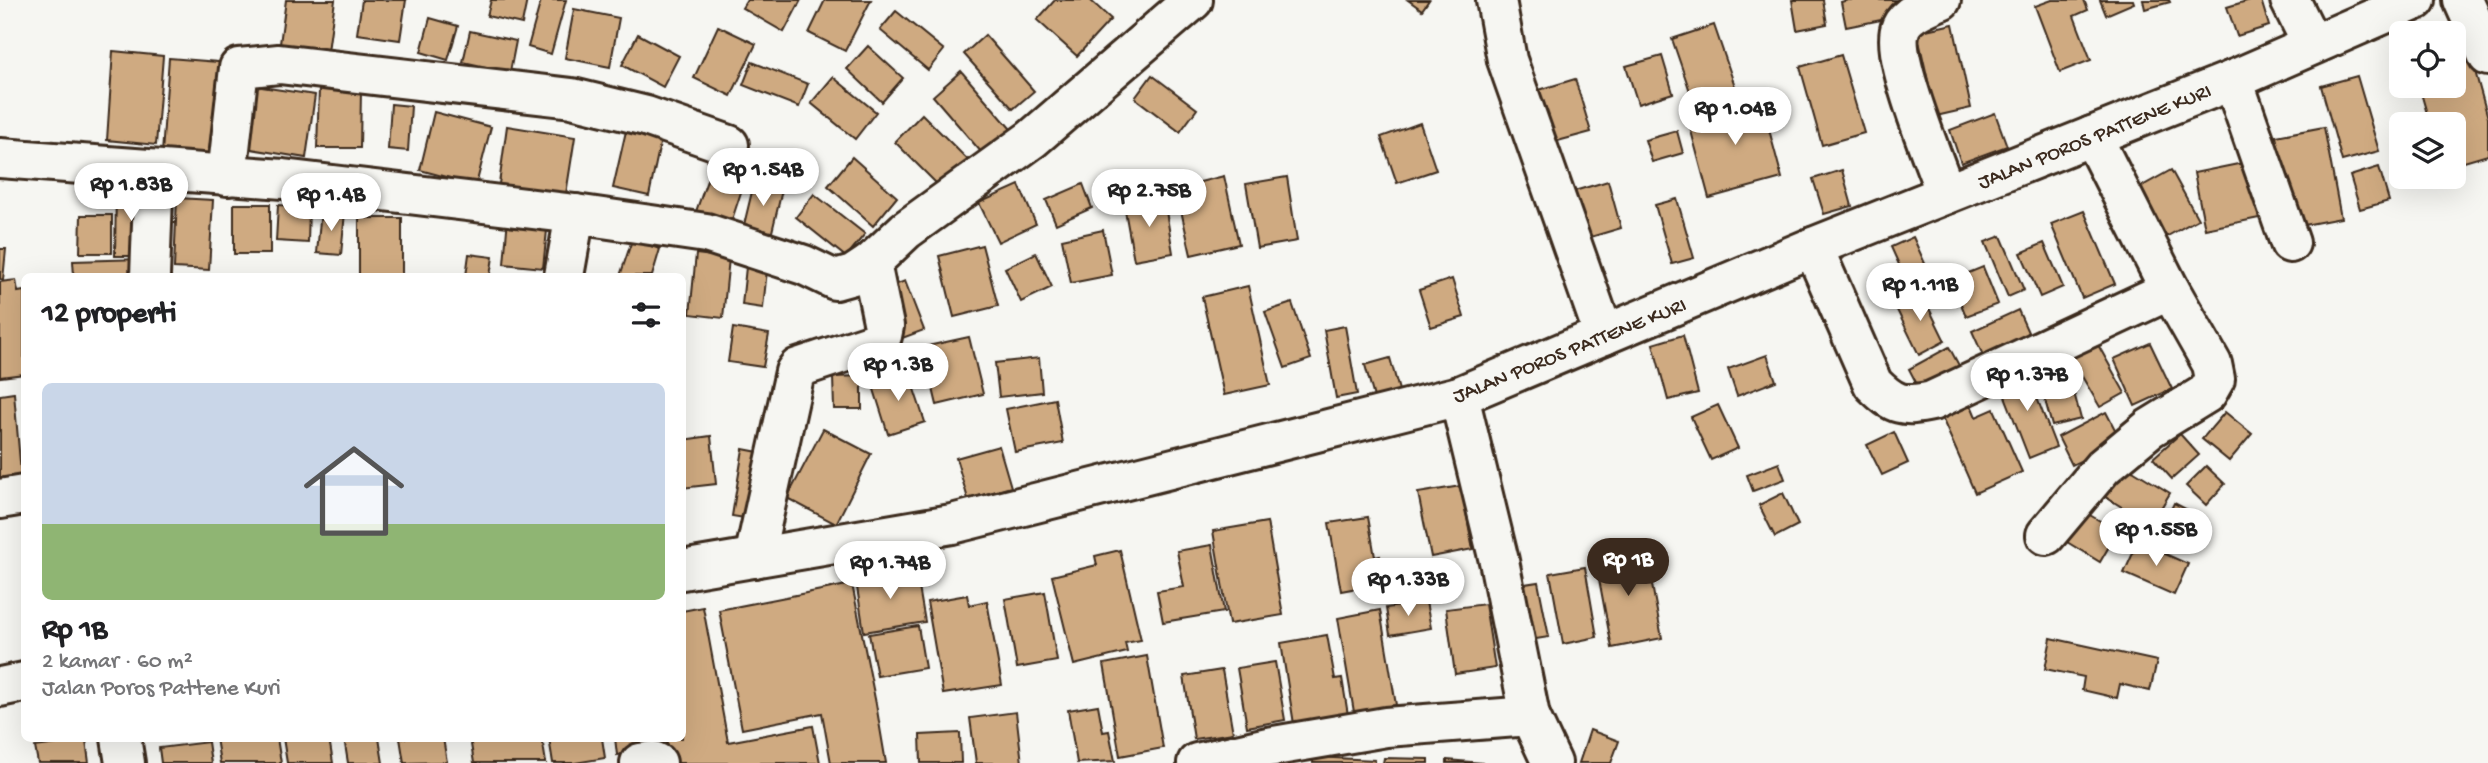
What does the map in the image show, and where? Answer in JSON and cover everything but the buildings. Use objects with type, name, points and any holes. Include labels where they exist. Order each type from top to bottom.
[{"type":"street","points":[[0,158],[283,179],[575,214],[706,233],[804,265],[835,280],[853,275],[871,263],[906,230],[1032,139],[1193,0]]},
{"type":"street","points":[[1496,0],[1507,60],[1604,335]]},
{"type":"street","points":[[1941,0],[1910,16],[1905,22],[1901,27],[1899,51],[1905,77],[1946,194]]},
{"type":"street","points":[[2290,0],[2312,44]]},
{"type":"street","name":"JALAN POROS PATTENE KURI","points":[[686,569],[952,524],[1460,396],[1813,247],[2233,80],[2416,0]]},
{"type":"street","points":[[2463,0],[2488,56]]},
{"type":"street","points":[[227,176],[239,68],[279,64],[572,98],[646,116],[729,145]]},
{"type":"street","points":[[2233,80],[2290,243]]},
{"type":"street","points":[[2046,535],[2103,467],[2150,428],[2207,393],[2215,379],[2212,364],[2170,290],[2092,136]]},
{"type":"street","points":[[150,273],[154,171]]},
{"type":"street","points":[[565,273],[575,214]]},
{"type":"street","points":[[1813,247],[1873,384],[1884,396],[1906,406],[1932,401],[2170,290]]},
{"type":"street","points":[[754,558],[796,372],[799,368],[876,342],[882,336],[884,327],[871,263]]},
{"type":"street","points":[[1460,396],[1499,561],[1530,716],[1552,763]]},
{"type":"street","points":[[0,499],[21,496]]},
{"type":"street","points":[[0,687],[21,683]]},
{"type":"street","points":[[1197,763],[1268,747],[1387,727],[1530,716]]},
{"type":"street","points":[[122,742],[125,763]]},
{"type":"street","points":[[640,763],[657,763]]}]
